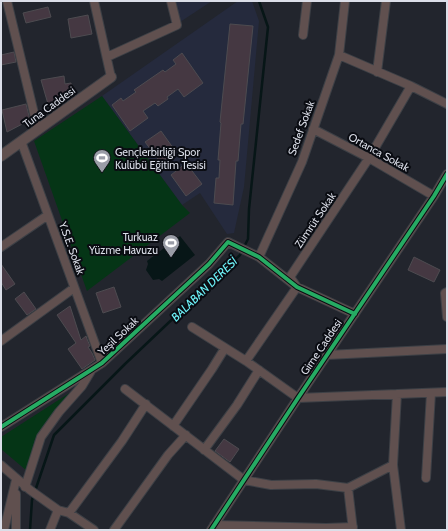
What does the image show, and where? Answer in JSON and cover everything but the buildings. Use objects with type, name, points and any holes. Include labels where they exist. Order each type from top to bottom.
[{"type":"street","points":[[7,1],[38,130]]},
{"type":"street","points":[[94,1],[111,77]]},
{"type":"street","points":[[107,57],[177,25],[171,1]]},
{"type":"street","points":[[303,35],[307,1]]},
{"type":"street","name":"Sedef Sokak","points":[[259,258],[302,162],[339,55],[345,1]]},
{"type":"street","points":[[377,72],[386,1]]},
{"type":"street","points":[[339,55],[411,86],[447,104]]},
{"type":"street","name":"Tuna Caddesi","points":[[1,156],[111,77]]},
{"type":"street","name":"Zümrüt Sokak","points":[[297,287],[290,277],[369,158],[411,86]]},
{"type":"street","name":"Ortanca Sokak","points":[[313,129],[369,158],[434,196]]},
{"type":"street","name":"Y.S.E. Sokak","points":[[21,141],[102,363]]},
{"type":"street","name":"Girne Caddesi","points":[[213,528],[327,354],[434,196],[443,189],[447,174]]},
{"type":"street","points":[[1,247],[48,215]]},
{"type":"street","name":"Yeşil Sokak","points":[[1,427],[102,363],[209,264],[228,242],[250,252],[259,258]]},
{"type":"street","points":[[259,258],[297,287],[355,314]]},
{"type":"street","points":[[246,361],[297,287]]},
{"type":"street","points":[[1,341],[74,288]]},
{"type":"street","points":[[447,292],[444,293],[447,317]]},
{"type":"street","points":[[192,327],[246,361],[298,398],[447,392]]},
{"type":"street","points":[[173,426],[225,348]]},
{"type":"street","points":[[327,354],[447,349]]},
{"type":"street","points":[[27,489],[41,437],[59,412],[82,386],[92,369]]},
{"type":"street","points":[[204,450],[237,405],[259,370]]},
{"type":"street","points":[[125,389],[244,480],[271,485],[316,484],[348,488],[393,465]]},
{"type":"street","points":[[426,478],[431,393]]},
{"type":"street","points":[[398,394],[393,465],[401,530]]},
{"type":"street","points":[[69,513],[122,441],[146,404]]},
{"type":"street","points":[[114,530],[168,455],[186,435]]},
{"type":"street","points":[[1,465],[27,489],[58,510],[69,513],[94,530]]},
{"type":"street","points":[[4,530],[16,480]]},
{"type":"street","points":[[16,480],[16,530]]},
{"type":"street","points":[[213,528],[353,529],[348,488]]},
{"type":"street","points":[[50,530],[58,510]]},
{"type":"shaded area","points":[[176,1],[212,1],[180,22]]},
{"type":"shaded area","points":[[238,1],[252,1],[259,21],[244,187],[234,233],[227,234],[200,193],[182,205],[102,96]]},
{"type":"shaded area","name":"Turkuaz Yüzme Havuzu","points":[[180,236],[195,255],[162,281],[159,279],[153,280],[146,270],[148,264],[147,261]]},
{"type":"green space","name":"Gençlerbirliği Spor Kulübü Eğitim Tesisi","points":[[102,96],[182,205],[190,213],[87,291],[34,141]]},
{"type":"green space","points":[[71,392],[35,439],[27,471],[1,449],[1,437]]},
{"type":"waterway","name":"BALABAN DERESİ","points":[[30,530],[32,500],[54,435],[125,364],[240,255],[248,239],[249,209],[268,27],[259,1]]},
{"type":"cycle path","points":[[211,530],[434,196],[447,174]]},
{"type":"cycle path","points":[[1,427],[102,363],[209,264],[228,242],[259,257],[297,287],[355,314]]},
{"type":"place","name":"Gençlerbirliği Spor Kulübü Eğitim Tesisi","points":[[102,173]]},
{"type":"place","name":"Turkuaz Yüzme Havuzu","points":[[171,258]]}]
